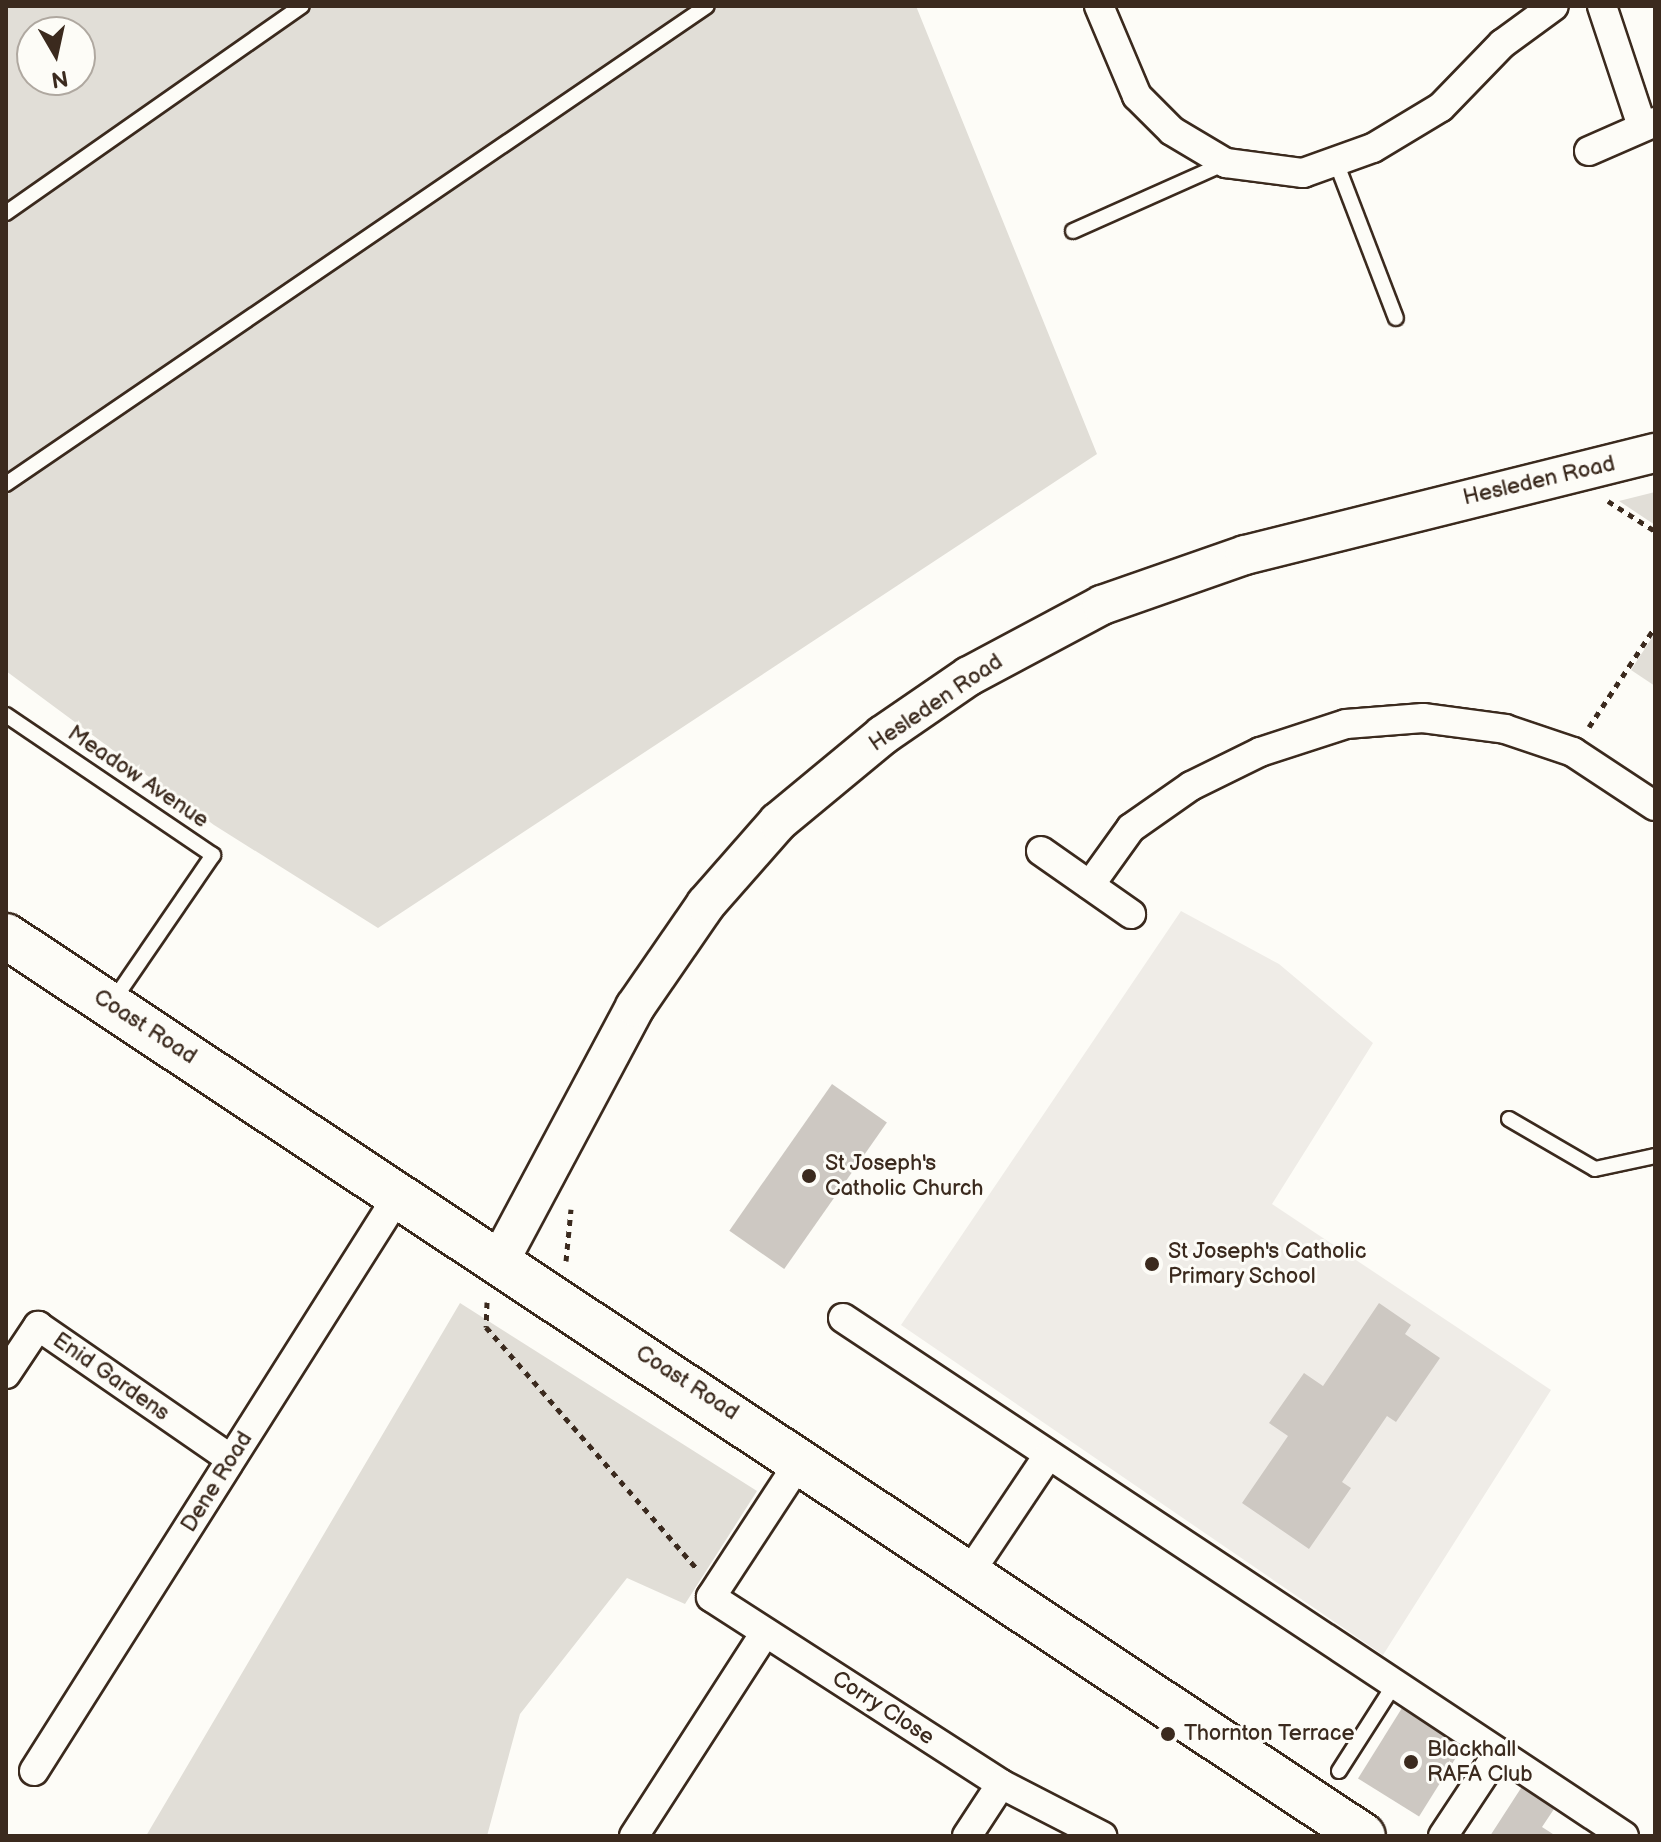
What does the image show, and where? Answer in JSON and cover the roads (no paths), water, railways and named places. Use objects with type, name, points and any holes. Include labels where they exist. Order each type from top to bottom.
[{"type":"main road","name":"Hesleden Road","points":[[500,1260],[635,1007],[706,904],[778,822],[883,735],[969,676],[1102,605],[1245,555],[1655,453]]},
{"type":"main road","name":"Coast Road","points":[[10,947],[111,1005],[802,1458],[1363,1836]]},
{"type":"street","points":[[1099,6],[1137,96],[1172,131],[1226,163],[1303,173],[1373,148],[1441,107],[1502,44],[1554,6]]},
{"type":"street","points":[[1589,151],[1648,124],[1602,6]]},
{"type":"street","points":[[1090,885],[1131,828],[1191,786],[1260,752],[1346,724],[1423,718],[1505,729],[1573,752],[1655,806]]},
{"type":"street","points":[[1041,851],[1131,914]]},
{"type":"street","name":"Dene Road","points":[[34,1771],[399,1194]]},
{"type":"street","points":[[843,1318],[1047,1457],[1624,1836]]},
{"type":"street","name":"Enid Gardens","points":[[6,1374],[38,1326],[231,1459]]},
{"type":"street","points":[[970,1572],[1047,1457]]},
{"type":"street","name":"Corry Close","points":[[802,1458],[711,1597],[1001,1784],[1102,1836]]},
{"type":"street","points":[[634,1836],[765,1633]]},
{"type":"street","points":[[1443,1836],[1498,1753]]},
{"type":"street","points":[[967,1836],[1001,1784]]},
{"type":"lane","points":[[6,213],[302,6]]},
{"type":"lane","points":[[6,484],[707,6]]},
{"type":"lane","points":[[1336,162],[1396,318]]},
{"type":"lane","points":[[1073,231],[1226,163]]},
{"type":"lane","name":"Meadow Avenue","points":[[6,715],[213,855],[111,1005]]},
{"type":"lane","points":[[1509,1119],[1595,1169],[1655,1156]]},
{"type":"lane","points":[[1339,1771],[1394,1685]]},
{"type":"place","name":"St Joseph's Catholic Church","points":[[809,1176]]},
{"type":"place","name":"St Joseph's Catholic Primary School","points":[[1152,1264]]},
{"type":"place","name":"Thornton Terrace","points":[[1168,1734]]},
{"type":"place","name":"Blackhall RAFA Club","points":[[1411,1762]]}]
